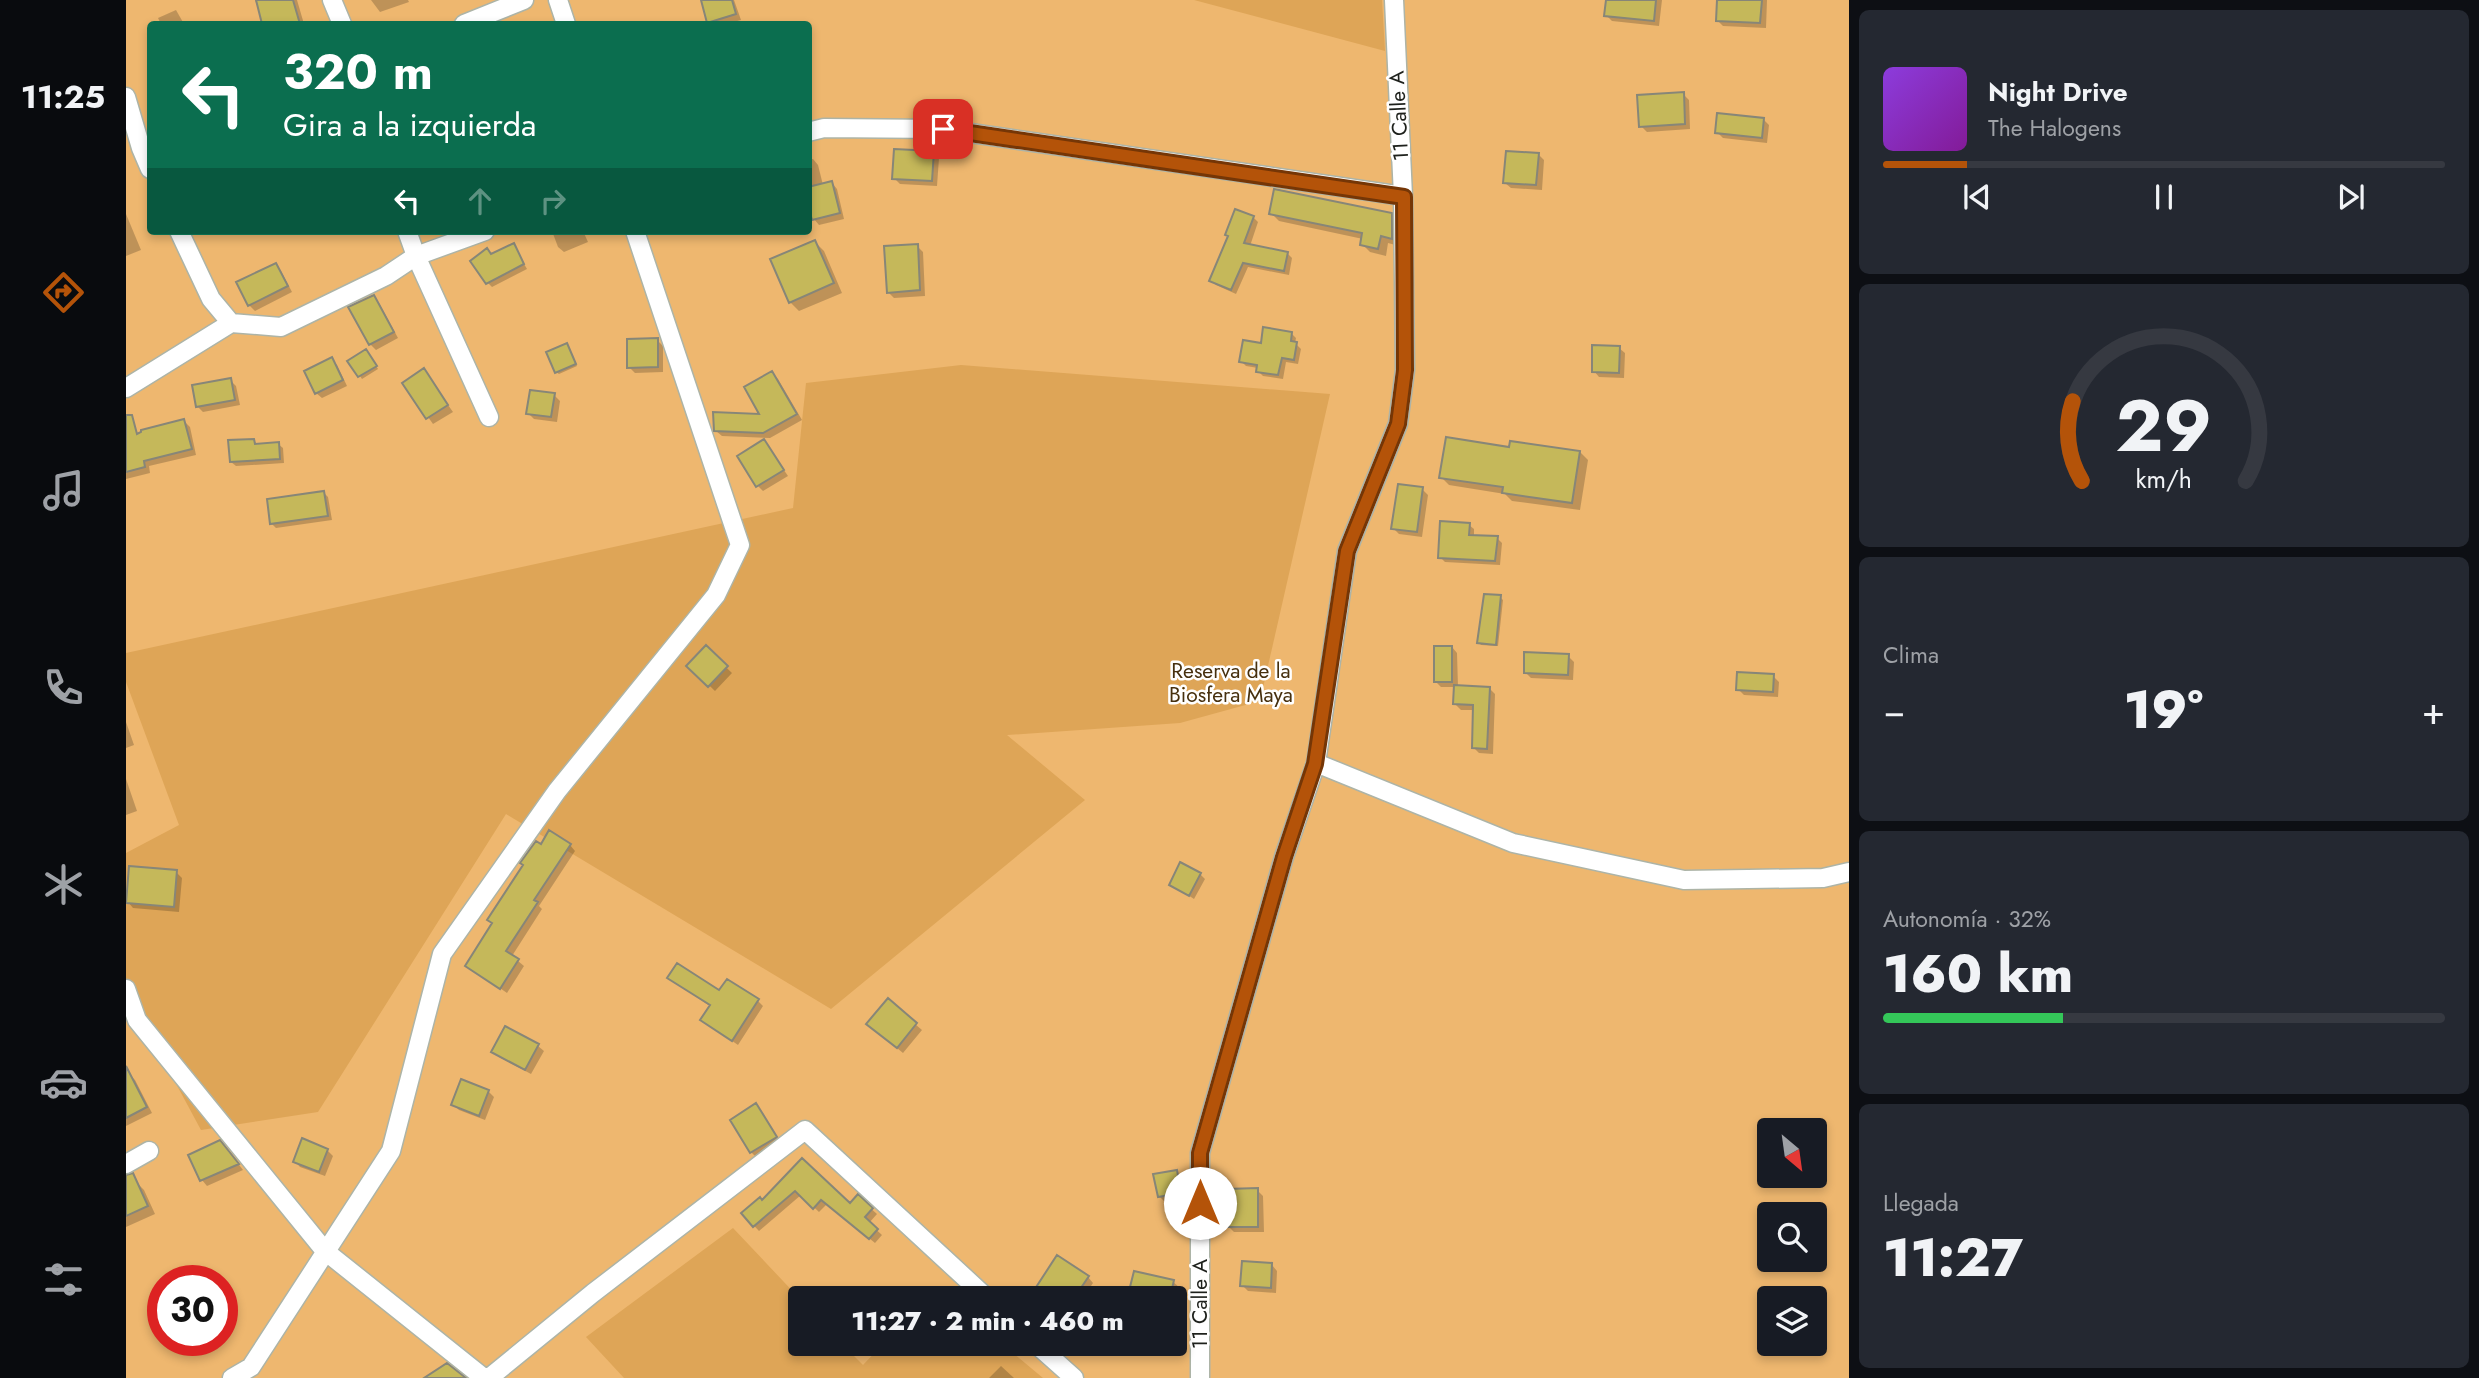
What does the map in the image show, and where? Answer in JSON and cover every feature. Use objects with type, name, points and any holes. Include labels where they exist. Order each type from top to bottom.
[{"type":"street","points":[[332,0],[341,21]]},
{"type":"street","points":[[472,21],[524,0]]},
{"type":"street","points":[[558,0],[565,21]]},
{"type":"street","name":"11 Calle A","points":[[1200,1378],[1200,1153],[1284,857],[1315,764],[1347,551],[1398,424],[1405,370],[1404,197],[1394,0]]},
{"type":"street","points":[[126,97],[139,149]]},
{"type":"street","points":[[812,131],[824,128],[943,129],[1404,197]]},
{"type":"street","points":[[181,235],[211,299],[231,323]]},
{"type":"street","points":[[408,235],[489,417]]},
{"type":"street","points":[[126,388],[231,323],[281,327],[386,276],[416,256],[474,235]]},
{"type":"street","points":[[232,1378],[251,1367],[391,1151],[442,954],[557,791],[716,595],[740,545],[636,235]]},
{"type":"street","points":[[1315,764],[1513,843],[1684,880],[1823,878],[1849,873]]},
{"type":"street","points":[[126,989],[131,1022],[325,1251],[487,1378],[805,1130],[974,1286]]},
{"type":"street","points":[[126,1164],[149,1151]]},
{"type":"street","points":[[1049,1356],[1074,1378]]},
{"type":"green space","name":"Reserva de la Biosfera Maya","points":[[126,0],[1849,0],[1849,1378],[126,1378]]},
{"type":"green space","points":[[1194,0],[1382,0],[1385,51]]},
{"type":"green space","points":[[961,365],[1330,394],[1260,701],[1180,723],[1007,735],[1085,800],[831,1009],[506,814],[318,1112],[201,1130],[126,991],[126,853],[179,825],[126,682],[126,653],[793,508],[806,383]]},
{"type":"green space","points":[[733,1228],[788,1286],[788,1356],[854,1356],[863,1365],[872,1356],[1016,1356],[1043,1378],[624,1378],[586,1337]]},
{"type":"building","points":[[256,0],[293,0],[299,21],[261,21]]},
{"type":"building","points":[[701,0],[732,0],[736,14],[706,21]]},
{"type":"building","points":[[1606,0],[1656,0],[1654,21],[1604,16]]},
{"type":"building","points":[[1717,0],[1762,0],[1760,23],[1716,21]]},
{"type":"building","points":[[1684,92],[1685,124],[1639,127],[1637,95]]},
{"type":"building","points":[[1717,113],[1764,118],[1762,138],[1715,133]]},
{"type":"building","points":[[894,149],[934,151],[932,181],[892,179]]},
{"type":"building","points":[[1506,151],[1539,153],[1536,185],[1503,183]]},
{"type":"building","points":[[832,181],[840,213],[812,220],[812,186]]},
{"type":"building","points":[[1274,189],[1392,213],[1392,239],[1381,236],[1378,249],[1360,245],[1362,233],[1269,214]]},
{"type":"building","points":[[1235,209],[1254,216],[1244,243],[1288,252],[1284,271],[1243,263],[1231,290],[1209,281],[1228,236],[1225,235]]},
{"type":"building","points":[[815,240],[834,283],[789,303],[770,259]]},
{"type":"building","points":[[514,243],[524,264],[486,284],[470,261],[487,248],[491,254]]},
{"type":"building","points":[[918,244],[920,290],[887,293],[884,246]]},
{"type":"building","points":[[276,263],[288,286],[248,306],[236,282]]},
{"type":"building","points":[[374,295],[394,332],[369,345],[348,307]]},
{"type":"building","points":[[1263,327],[1292,332],[1291,341],[1297,342],[1294,360],[1282,358],[1278,375],[1256,372],[1257,365],[1239,362],[1243,340],[1261,343]]},
{"type":"building","points":[[658,338],[658,367],[627,368],[627,339]]},
{"type":"building","points":[[567,343],[576,364],[555,373],[546,352]]},
{"type":"building","points":[[1592,345],[1620,346],[1619,373],[1592,372]]},
{"type":"building","points":[[366,349],[377,366],[358,377],[347,361]]},
{"type":"building","points":[[332,357],[343,380],[315,394],[304,371]]},
{"type":"building","points":[[424,368],[448,405],[426,419],[402,383]]},
{"type":"building","points":[[772,371],[797,414],[763,433],[714,431],[713,412],[759,414],[744,387]]},
{"type":"building","points":[[231,378],[235,400],[196,407],[192,385]]},
{"type":"building","points":[[530,390],[555,393],[551,417],[526,414]]},
{"type":"building","points":[[126,415],[132,415],[137,434],[141,430],[184,419],[192,449],[144,461],[145,467],[126,472]]},
{"type":"building","points":[[1446,437],[1509,447],[1510,441],[1580,451],[1572,503],[1502,493],[1503,487],[1439,478]]},
{"type":"building","points":[[254,439],[255,444],[279,442],[280,459],[230,462],[228,440]]},
{"type":"building","points":[[764,439],[784,470],[756,487],[737,456]]},
{"type":"building","points":[[1398,484],[1423,487],[1417,532],[1391,529]]},
{"type":"building","points":[[324,491],[328,516],[270,524],[267,499]]},
{"type":"building","points":[[1440,521],[1470,523],[1469,535],[1498,536],[1495,561],[1438,558]]},
{"type":"building","points":[[1484,594],[1501,595],[1496,645],[1477,643]]},
{"type":"building","points":[[706,645],[728,666],[708,687],[686,666]]},
{"type":"building","points":[[1434,646],[1452,646],[1452,682],[1434,682]]},
{"type":"building","points":[[1524,652],[1569,654],[1568,675],[1524,673]]},
{"type":"building","points":[[1737,672],[1774,674],[1773,692],[1736,690]]},
{"type":"building","points":[[1454,685],[1490,687],[1487,749],[1472,748],[1473,705],[1453,704]]},
{"type":"building","points":[[549,830],[571,844],[534,900],[538,902],[506,951],[519,959],[500,989],[465,966],[492,923],[487,920],[523,865],[520,863],[536,841],[541,844]]},
{"type":"building","points":[[1180,862],[1201,873],[1189,896],[1169,885]]},
{"type":"building","points":[[129,866],[177,870],[174,907],[126,903]]},
{"type":"building","points":[[677,963],[719,990],[727,979],[759,999],[732,1041],[700,1020],[710,1005],[667,978]]},
{"type":"building","points":[[888,998],[917,1023],[897,1048],[866,1024]]},
{"type":"building","points":[[505,1026],[539,1044],[525,1070],[491,1052]]},
{"type":"building","points":[[126,1066],[147,1107],[126,1118]]},
{"type":"building","points":[[461,1079],[489,1090],[479,1116],[451,1105]]},
{"type":"building","points":[[756,1103],[777,1137],[750,1153],[730,1120]]},
{"type":"building","points":[[302,1138],[328,1149],[319,1172],[293,1162]]},
{"type":"building","points":[[220,1140],[239,1164],[200,1181],[188,1155]]},
{"type":"building","points":[[802,1158],[850,1203],[858,1194],[873,1208],[865,1217],[878,1229],[869,1239],[821,1200],[813,1209],[795,1191],[753,1227],[741,1213],[760,1197],[762,1200]]},
{"type":"building","points":[[1177,1170],[1181,1193],[1158,1197],[1153,1174]]},
{"type":"building","points":[[133,1173],[148,1206],[126,1216],[126,1175]]},
{"type":"building","points":[[1258,1188],[1258,1227],[1227,1227],[1226,1189]]},
{"type":"building","points":[[1057,1255],[1089,1276],[1082,1286],[1037,1286]]},
{"type":"building","points":[[1242,1261],[1272,1263],[1271,1288],[1240,1286]]},
{"type":"building","points":[[1134,1271],[1174,1280],[1173,1286],[1130,1286]]},
{"type":"building","points":[[447,1363],[466,1378],[424,1378]]},
{"type":"route","points":[[943,129],[1404,197],[1405,370],[1398,424],[1347,551],[1315,764],[1284,857],[1200,1153],[1200,1203]]}]
